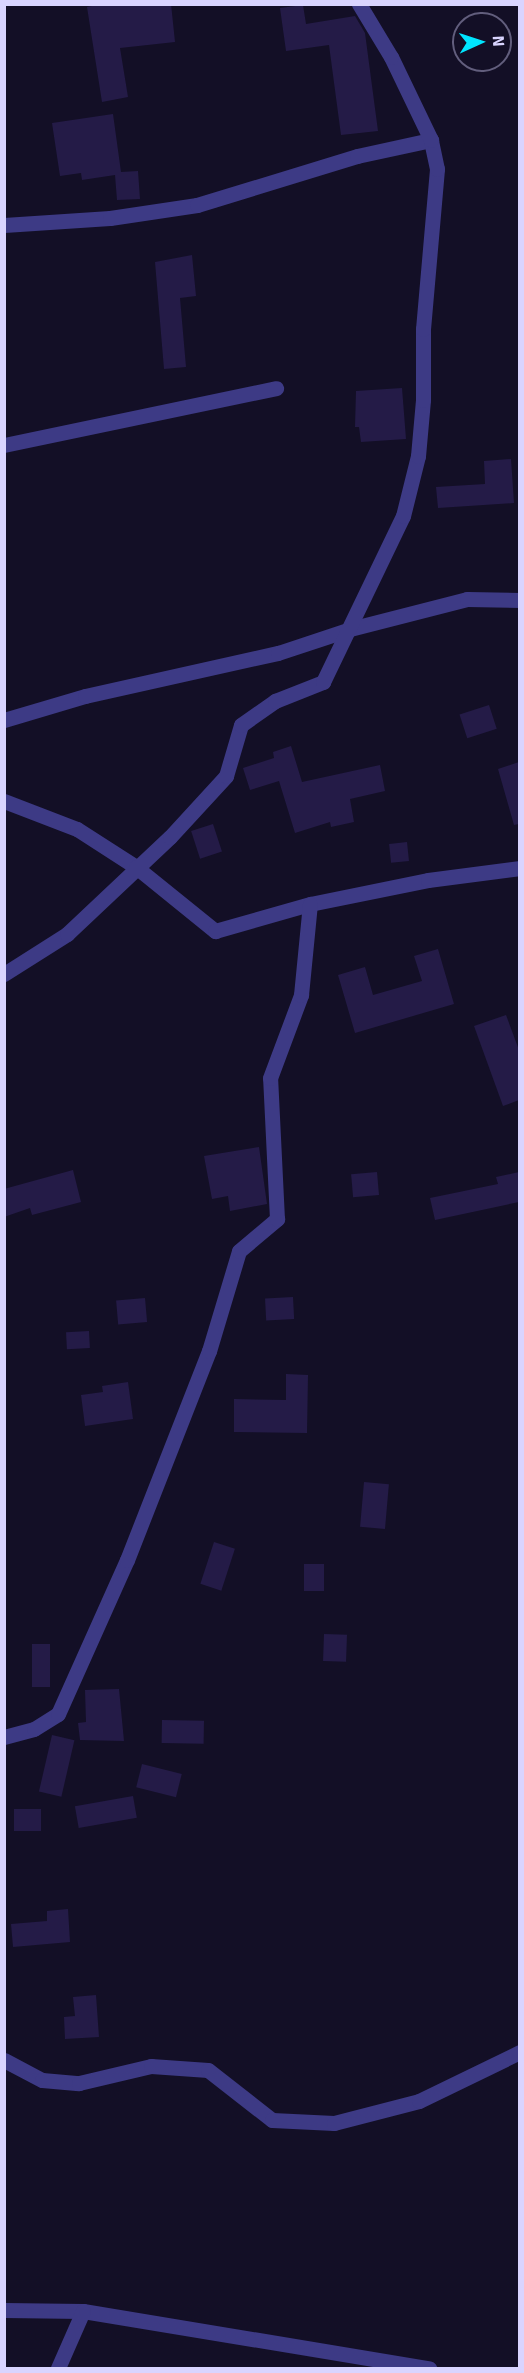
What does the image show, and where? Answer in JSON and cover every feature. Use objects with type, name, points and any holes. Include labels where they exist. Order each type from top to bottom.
[{"type":"street","points":[[4,974],[67,934],[170,837],[226,776],[241,725],[275,701],[323,682],[403,516],[418,456],[423,400],[423,329],[437,169],[431,140],[392,57],[359,4]]},
{"type":"street","points":[[4,225],[110,218],[197,205],[357,156],[431,140]]},
{"type":"street","points":[[4,445],[276,388]]},
{"type":"street","points":[[4,720],[85,696],[278,653],[350,628],[467,599],[519,600]]},
{"type":"street","points":[[4,801],[77,829],[136,867],[215,931],[310,904],[428,880],[519,868]]},
{"type":"street","points":[[4,1737],[34,1729],[58,1714],[127,1560],[209,1351],[239,1251],[277,1219],[270,1078],[302,995],[310,904]]},
{"type":"street","points":[[4,2060],[42,2080],[79,2083],[151,2066],[208,2070],[272,2120],[334,2123],[419,2101],[519,2052]]},
{"type":"street","points":[[4,2310],[83,2311],[409,2367],[429,2368]]},
{"type":"street","points":[[58,2368],[83,2311]]},
{"type":"building","points":[[101,4],[171,4],[175,42],[120,48],[128,97],[102,102],[87,7]]},
{"type":"building","points":[[303,5],[306,24],[355,16],[365,33],[378,131],[341,135],[329,45],[286,51],[280,8]]},
{"type":"building","points":[[113,114],[121,172],[138,171],[140,199],[117,200],[115,175],[82,180],[81,173],[60,176],[52,123]]},
{"type":"building","points":[[192,255],[196,296],[180,298],[186,367],[164,369],[155,262]]},
{"type":"building","points":[[402,388],[406,439],[361,442],[359,427],[355,427],[356,391]]},
{"type":"building","points":[[511,459],[514,503],[438,508],[436,487],[485,484],[484,461]]},
{"type":"building","points":[[489,705],[497,729],[467,738],[460,715]]},
{"type":"building","points":[[291,746],[302,782],[380,765],[385,791],[350,799],[354,822],[331,827],[330,822],[295,833],[279,781],[250,790],[243,768],[274,758],[273,752]]},
{"type":"building","points":[[519,762],[519,824],[514,825],[498,769]]},
{"type":"building","points":[[213,824],[222,852],[200,859],[191,831]]},
{"type":"building","points":[[407,842],[409,861],[391,863],[389,844]]},
{"type":"building","points":[[438,949],[454,1004],[355,1033],[338,975],[365,967],[373,995],[422,981],[414,956]]},
{"type":"building","points":[[506,1015],[519,1050],[519,1100],[503,1106],[474,1026]]},
{"type":"building","points":[[259,1147],[267,1204],[230,1211],[228,1196],[212,1199],[204,1156]]},
{"type":"building","points":[[73,1170],[81,1202],[32,1215],[30,1208],[4,1217],[4,1189]]},
{"type":"building","points":[[377,1172],[379,1195],[353,1197],[351,1174]]},
{"type":"building","points":[[519,1172],[519,1202],[435,1220],[430,1198],[498,1184],[496,1177]]},
{"type":"building","points":[[293,1297],[294,1319],[266,1320],[265,1298]]},
{"type":"building","points":[[145,1298],[147,1322],[118,1324],[116,1301]]},
{"type":"building","points":[[89,1331],[90,1348],[67,1349],[66,1332]]},
{"type":"building","points":[[286,1374],[308,1375],[307,1433],[234,1432],[234,1399],[286,1400]]},
{"type":"building","points":[[128,1382],[133,1419],[85,1426],[81,1395],[103,1392],[102,1386]]},
{"type":"building","points":[[364,1482],[389,1484],[385,1529],[360,1527]]},
{"type":"building","points":[[214,1542],[235,1549],[221,1591],[200,1584]]},
{"type":"building","points":[[304,1564],[324,1564],[324,1591],[304,1591]]},
{"type":"building","points":[[324,1634],[347,1635],[346,1662],[323,1661]]},
{"type":"building","points":[[32,1644],[50,1644],[50,1687],[32,1687]]},
{"type":"building","points":[[119,1689],[124,1741],[80,1740],[78,1723],[86,1722],[85,1690]]},
{"type":"building","points":[[162,1720],[204,1721],[204,1744],[162,1743]]},
{"type":"building","points":[[52,1735],[74,1740],[61,1797],[39,1792]]},
{"type":"building","points":[[142,1764],[182,1774],[176,1797],[136,1787]]},
{"type":"building","points":[[133,1796],[137,1818],[79,1828],[75,1806]]},
{"type":"building","points":[[14,1809],[41,1809],[41,1831],[14,1831]]},
{"type":"building","points":[[68,1909],[70,1942],[13,1947],[11,1924],[47,1921],[47,1911]]},
{"type":"building","points":[[96,1995],[99,2037],[65,2039],[64,2017],[75,2016],[73,1997]]}]
